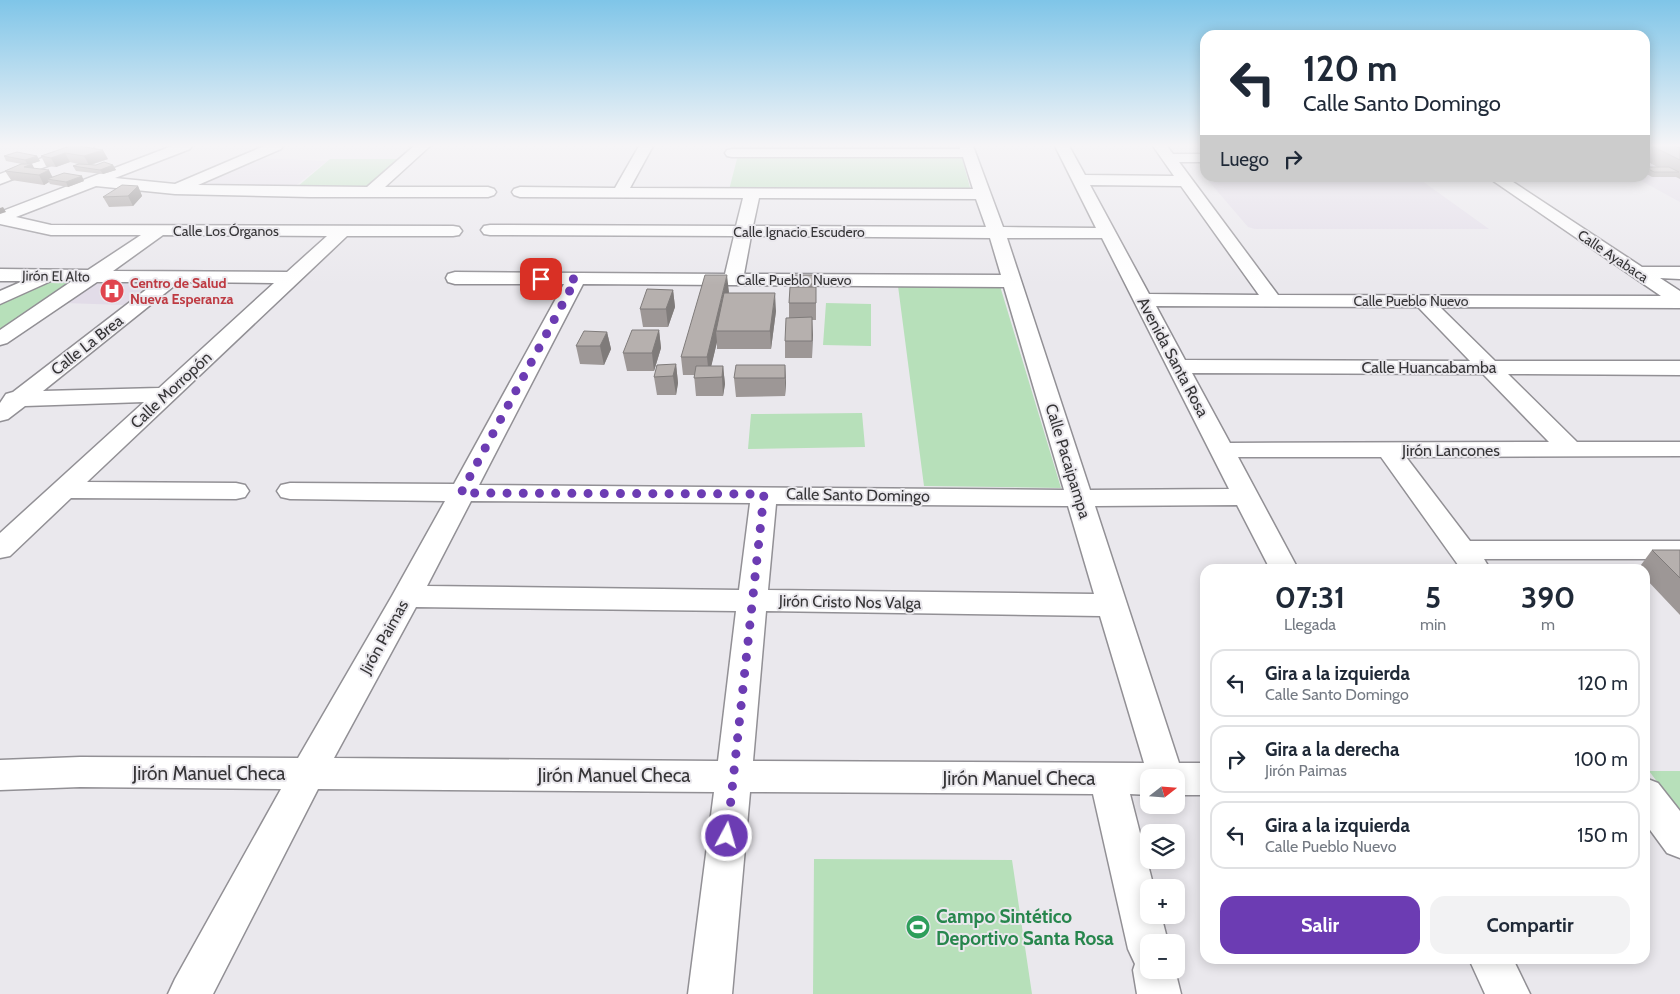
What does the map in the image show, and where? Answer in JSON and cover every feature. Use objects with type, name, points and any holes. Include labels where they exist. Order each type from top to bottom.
[{"type":"street","points":[[0,219],[66,192]]},
{"type":"street","points":[[263,231],[310,192]]},
{"type":"street","points":[[639,192],[982,194]]},
{"type":"street","name":"Avenida Santa Rosa","points":[[1087,192],[1281,564]]},
{"type":"street","points":[[1195,192],[1273,301]]},
{"type":"street","name":"Calle Ayabaca","points":[[1519,192],[1680,301]]},
{"type":"street","points":[[733,280],[752,193]]},
{"type":"street","name":"Calle Pacaipampa","points":[[982,194],[997,233],[1163,769]]},
{"type":"street","name":"Calle Los Órganos","points":[[0,219],[51,230],[453,231]]},
{"type":"street","points":[[0,338],[160,230]]},
{"type":"street","name":"Calle Ignacio Escudero","points":[[490,230],[1108,233]]},
{"type":"street","name":"Calle Morropón","points":[[0,549],[342,232]]},
{"type":"street","points":[[1638,272],[1680,272]]},
{"type":"street","name":"Jirón El Alto","points":[[0,275],[291,278]]},
{"type":"street","points":[[0,298],[50,276]]},
{"type":"street","name":"Calle La Brea","points":[[0,414],[10,399],[174,277]]},
{"type":"street","name":"Calle Pueblo Nuevo","points":[[455,278],[1012,281]]},
{"type":"street","name":"Jirón Paimas","points":[[190,994],[308,773],[407,596],[576,279]]},
{"type":"street","name":"Calle Pueblo Nuevo","points":[[1143,300],[1680,301]]},
{"type":"street","points":[[1423,301],[1570,449]]},
{"type":"street","name":"Calle Huancabamba","points":[[1178,366],[1680,368]]},
{"type":"street","points":[[10,399],[165,395]]},
{"type":"street","name":"Jirón Lancones","points":[[1222,450],[1680,449]]},
{"type":"street","points":[[1388,450],[1468,559],[1680,550]]},
{"type":"street","points":[[64,490],[236,491]]},
{"type":"street","name":"Calle Santo Domingo","points":[[290,491],[1080,498],[1246,496]]},
{"type":"street","points":[[710,994],[764,494]]},
{"type":"street","name":"Jirón Cristo Nos Valga","points":[[407,596],[1113,606]]},
{"type":"street","name":"Jirón Manuel Checa","points":[[0,775],[80,772],[1140,779]]},
{"type":"street","points":[[1108,779],[1145,934]]},
{"type":"street","points":[[1185,779],[1200,779]]},
{"type":"street","points":[[1650,801],[1680,841]]},
{"type":"street","points":[[1493,964],[1508,994]]},
{"type":"street","points":[[1156,979],[1159,994]]},
{"type":"shaded area","points":[[1218,192],[1438,192],[1489,229],[1255,229],[1248,227]]},
{"type":"shaded area","points":[[1662,192],[1680,192],[1680,202]]},
{"type":"shaded area","name":"Centro de Salud Nueva Esperanza","points":[[93,284],[150,284],[132,298],[135,299],[124,305],[64,303]]},
{"type":"green space","points":[[39,282],[79,283],[0,334],[0,300]]},
{"type":"green space","points":[[898,286],[1000,286],[1061,488],[924,486]]},
{"type":"green space","points":[[826,303],[871,304],[871,346],[823,345]]},
{"type":"green space","points":[[862,413],[865,447],[748,449],[751,414]]},
{"type":"green space","points":[[1650,771],[1680,771],[1680,812],[1650,772]]},
{"type":"green space","name":"Campo Sintético Deportivo Santa Rosa","points":[[814,859],[1012,860],[1032,994],[813,994]]},
{"type":"building","points":[[110,192],[132,192],[128,196],[103,197]]},
{"type":"building","points":[[705,275],[727,275],[707,357],[681,357]]},
{"type":"building","points":[[792,275],[814,275],[814,284],[791,284]]},
{"type":"building","points":[[790,287],[816,287],[816,303],[789,303]]},
{"type":"building","points":[[647,289],[673,290],[666,309],[640,309]]},
{"type":"building","points":[[724,293],[775,293],[770,331],[716,331]]},
{"type":"building","points":[[812,317],[812,341],[785,341],[786,318]]},
{"type":"building","points":[[632,330],[659,330],[652,353],[623,353]]},
{"type":"building","points":[[584,331],[607,332],[600,346],[576,346]]},
{"type":"building","points":[[676,364],[673,376],[654,377],[657,365]]},
{"type":"building","points":[[736,365],[785,365],[785,378],[734,378]]},
{"type":"building","points":[[696,366],[723,366],[722,377],[694,378]]},
{"type":"building","points":[[1652,550],[1680,550],[1680,578]]},
{"type":"place","name":"Centro de Salud Nueva Esperanza","points":[[112,291]]},
{"type":"place","name":"Campo Sintético Deportivo Santa Rosa","points":[[918,927]]},
{"type":"route","points":[[541,279],[576,279],[461,493],[764,494],[727,836]]}]
